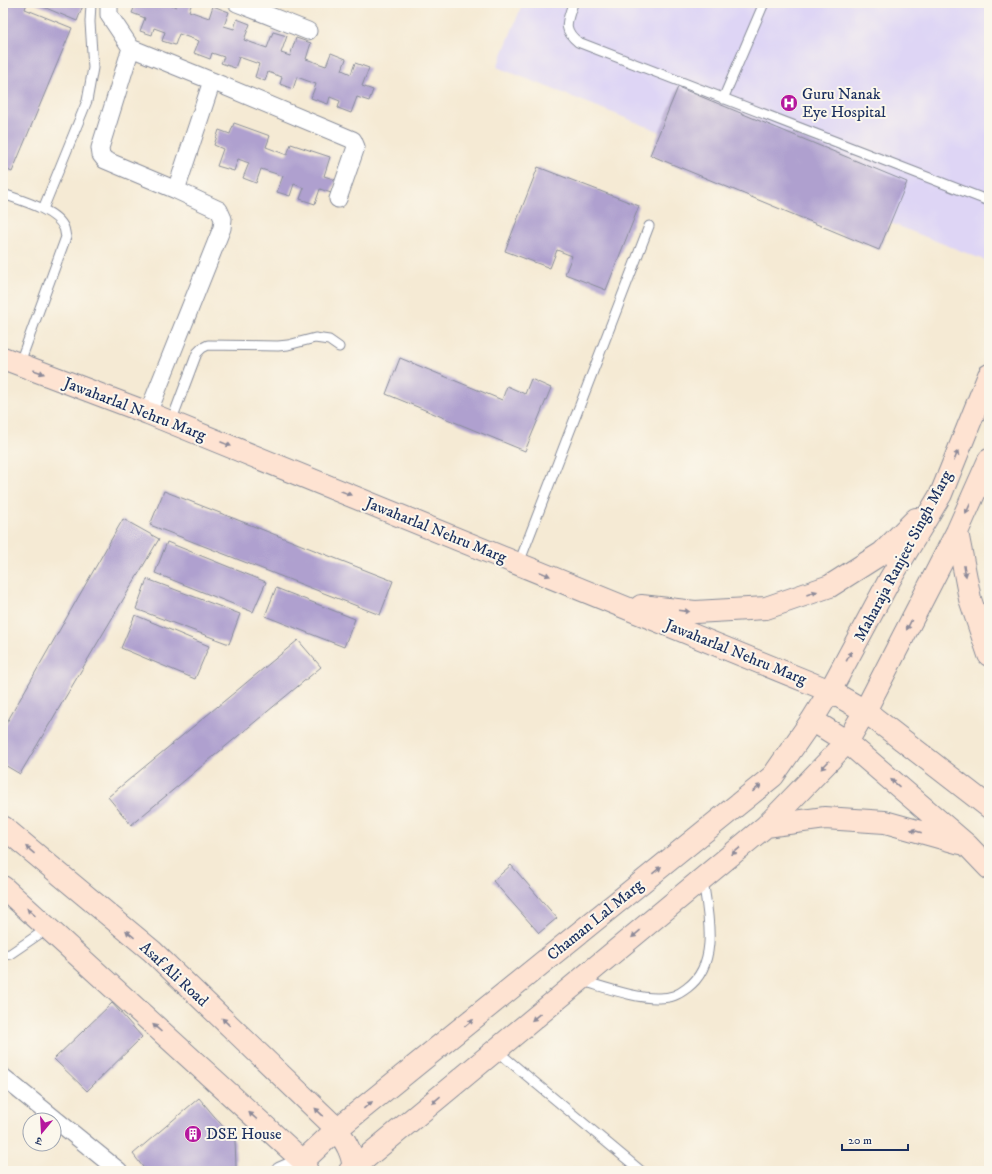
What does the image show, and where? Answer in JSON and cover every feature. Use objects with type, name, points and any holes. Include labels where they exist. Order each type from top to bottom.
[{"type":"main road","name":"Jawaharlal Nehru Marg","points":[[11,361],[171,422],[618,603],[830,691],[865,711],[989,807]]},
{"type":"main road","name":"Maharaja Ranjeet Singh Marg","points":[[830,691],[890,579],[941,494],[989,375]]},
{"type":"main road","name":"Maharaja Ranjeet Singh Marg","points":[[865,711],[958,532],[989,460]]},
{"type":"main road","points":[[618,603],[695,612],[766,608],[830,586],[882,553],[941,494]]},
{"type":"main road","points":[[958,532],[970,599],[988,651]]},
{"type":"main road","name":"Chaman Lal Marg","points":[[337,1129],[772,776],[812,720],[830,691]]},
{"type":"main road","points":[[352,1170],[766,826],[847,742],[865,711]]},
{"type":"main road","points":[[812,720],[847,742],[967,845],[989,868]]},
{"type":"main road","points":[[766,826],[825,818],[885,822],[967,845]]},
{"type":"main road","name":"Asaf Ali Road","points":[[3,827],[152,952],[337,1129],[349,1149],[352,1170]]},
{"type":"main road","points":[[3,887],[305,1166],[337,1129]]},
{"type":"street","points":[[109,3],[109,16],[131,48],[353,140],[356,147],[338,199]]},
{"type":"street","points":[[237,3],[308,31]]},
{"type":"street","points":[[131,48],[100,148],[102,155],[106,160],[219,210],[223,219],[222,228],[148,413]]},
{"type":"street","points":[[176,190],[212,81]]},
{"type":"street","points":[[3,1077],[119,1171]]},
{"type":"street","points":[[280,1171],[305,1166]]},
{"type":"lane","points":[[43,209],[87,101],[93,68],[90,22],[91,3]]},
{"type":"lane","points":[[573,3],[567,25],[569,35],[578,42],[989,201]]},
{"type":"lane","points":[[723,99],[764,3]]},
{"type":"lane","points":[[3,194],[43,209],[59,220],[64,228],[66,237],[11,361]]},
{"type":"lane","points":[[519,563],[649,226]]},
{"type":"lane","points":[[171,422],[197,353],[208,345],[288,345],[315,338],[329,340],[339,347]]},
{"type":"lane","points":[[580,981],[632,995],[659,998],[677,996],[691,985],[704,968],[709,945],[709,920],[703,878]]},
{"type":"lane","points":[[3,955],[10,954],[48,928]]},
{"type":"lane","points":[[496,1050],[641,1171]]},
{"type":"shaded area","name":"Guru Nanak Eye Hospital","points":[[523,3],[989,3],[989,262],[497,67]]},
{"type":"building","points":[[3,3],[27,3],[25,9],[72,28],[12,172],[3,168]]},
{"type":"building","points":[[34,3],[84,3],[77,21]]},
{"type":"building","points":[[136,3],[167,3],[176,7],[177,3],[192,3],[189,11],[209,18],[213,6],[229,12],[224,26],[234,29],[237,19],[250,24],[244,40],[267,48],[273,32],[287,36],[281,53],[290,56],[296,38],[311,43],[306,59],[326,66],[331,53],[346,59],[342,70],[351,74],[355,63],[369,68],[362,86],[373,90],[369,101],[357,97],[351,113],[338,108],[340,101],[330,97],[328,104],[311,98],[316,84],[297,77],[293,89],[280,84],[282,77],[268,72],[265,81],[255,77],[259,64],[239,57],[235,68],[221,63],[224,57],[212,53],[210,59],[194,53],[199,41],[179,34],[175,45],[162,41],[165,32],[154,28],[152,35],[140,31],[145,18],[132,13]]},
{"type":"building","points":[[678,87],[907,182],[879,250],[650,155]]},
{"type":"building","points":[[234,123],[270,136],[266,147],[287,155],[291,144],[330,157],[324,176],[336,180],[331,193],[320,189],[315,204],[300,199],[304,188],[294,184],[290,196],[277,192],[283,176],[261,169],[256,183],[243,178],[249,163],[238,159],[234,171],[217,166],[223,149],[214,145],[219,130],[230,134]]},
{"type":"building","points":[[538,167],[639,206],[606,290],[565,274],[572,256],[557,250],[550,268],[505,251]]},
{"type":"building","points":[[400,358],[502,400],[507,386],[525,394],[531,379],[551,388],[525,451],[386,394]]},
{"type":"building","points":[[164,491],[393,581],[380,615],[150,525]]},
{"type":"building","points":[[123,519],[159,539],[20,774],[3,764],[3,729]]},
{"type":"building","points":[[167,542],[266,582],[253,612],[155,573]]},
{"type":"building","points":[[147,579],[240,614],[229,644],[136,609]]},
{"type":"building","points":[[276,588],[355,619],[344,647],[265,616]]},
{"type":"building","points":[[135,615],[209,646],[195,679],[121,648]]},
{"type":"building","points":[[298,640],[321,667],[131,825],[108,797]]},
{"type":"building","points":[[511,865],[557,918],[539,933],[493,881]]},
{"type":"building","points":[[112,1003],[142,1037],[87,1091],[54,1059]]},
{"type":"building","name":"DSE House","points":[[199,1098],[235,1141],[236,1166],[233,1171],[146,1171],[133,1154]]},
{"type":"place","name":"Guru Nanak Eye Hospital","points":[[789,103]]},
{"type":"place","name":"DSE House","points":[[193,1134]]}]
